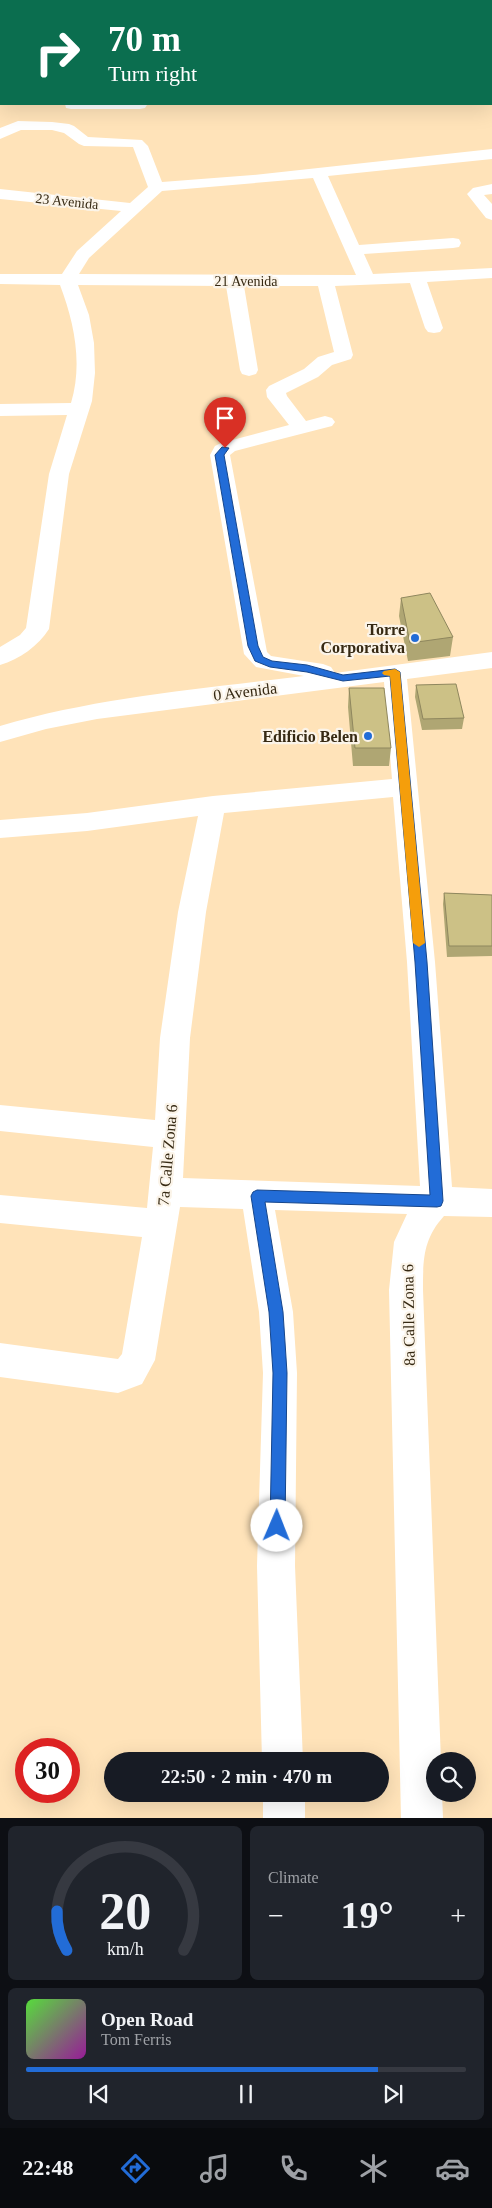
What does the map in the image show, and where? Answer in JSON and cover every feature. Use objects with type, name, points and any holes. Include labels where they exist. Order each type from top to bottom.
[{"type":"street","points":[[69,126],[72,105]]},
{"type":"street","points":[[0,134],[18,119],[52,126],[89,123]]},
{"type":"street","points":[[69,126],[84,141],[130,142],[139,144],[156,188]]},
{"type":"street","points":[[0,657],[28,640],[38,629],[60,474],[82,401],[86,374],[85,343],[80,315],[67,279],[83,255],[156,188],[492,154]]},
{"type":"street","points":[[319,173],[367,280]]},
{"type":"street","points":[[492,189],[478,191],[475,194],[492,215]]},
{"type":"street","name":"23 Avenida","points":[[0,194],[134,208]]},
{"type":"street","points":[[354,250],[453,243]]},
{"type":"street","name":"21 Avenida","points":[[0,279],[326,281],[492,273]]},
{"type":"street","points":[[417,278],[434,328]]},
{"type":"street","points":[[234,280],[249,370]]},
{"type":"street","points":[[301,428],[277,397],[276,390],[311,373],[325,361],[344,355],[326,281]]},
{"type":"street","points":[[0,410],[79,409]]},
{"type":"street","points":[[324,422],[228,447],[222,450],[220,455],[256,654],[264,662],[307,668],[343,678]]},
{"type":"street","name":"0 Avenida","points":[[0,734],[45,721],[97,711],[492,660]]},
{"type":"street","points":[[395,672],[421,962],[437,1201]]},
{"type":"street","points":[[0,829],[87,822],[213,805],[406,787]]},
{"type":"street","name":"7a Calle Zona 6","points":[[0,1360],[118,1376],[130,1372],[138,1360],[166,1192],[175,1038],[192,912],[213,805]]},
{"type":"street","points":[[0,1118],[170,1135]]},
{"type":"street","points":[[166,1192],[492,1203]]},
{"type":"street","points":[[257,1196],[276,1312],[280,1373],[276,1566],[283,1752]]},
{"type":"street","name":"8a Calle Zona 6","points":[[422,1818],[406,1259],[412,1237],[421,1216],[437,1201]]},
{"type":"street","points":[[0,1209],[160,1224]]},
{"type":"street","points":[[284,1802],[284,1818]]},
{"type":"building","points":[[430,593],[453,637],[410,643],[401,598]]},
{"type":"building","points":[[456,684],[464,718],[423,719],[416,685]]},
{"type":"building","name":"Edificio Belen","points":[[349,688],[384,688],[391,748],[355,748]]},
{"type":"building","points":[[444,893],[492,895],[492,946],[449,946]]},
{"type":"slow traffic","points":[[387,673],[395,672],[419,943]]},
{"type":"place","name":"Torre Corporativa","points":[[415,638]]},
{"type":"place","name":"Edificio Belen","points":[[368,736]]},
{"type":"route","points":[[225,448],[220,452],[220,455],[253,646],[258,659],[270,664],[307,668],[343,678],[395,672],[421,962],[437,1201],[257,1196],[276,1312],[280,1373],[277,1526]]}]
